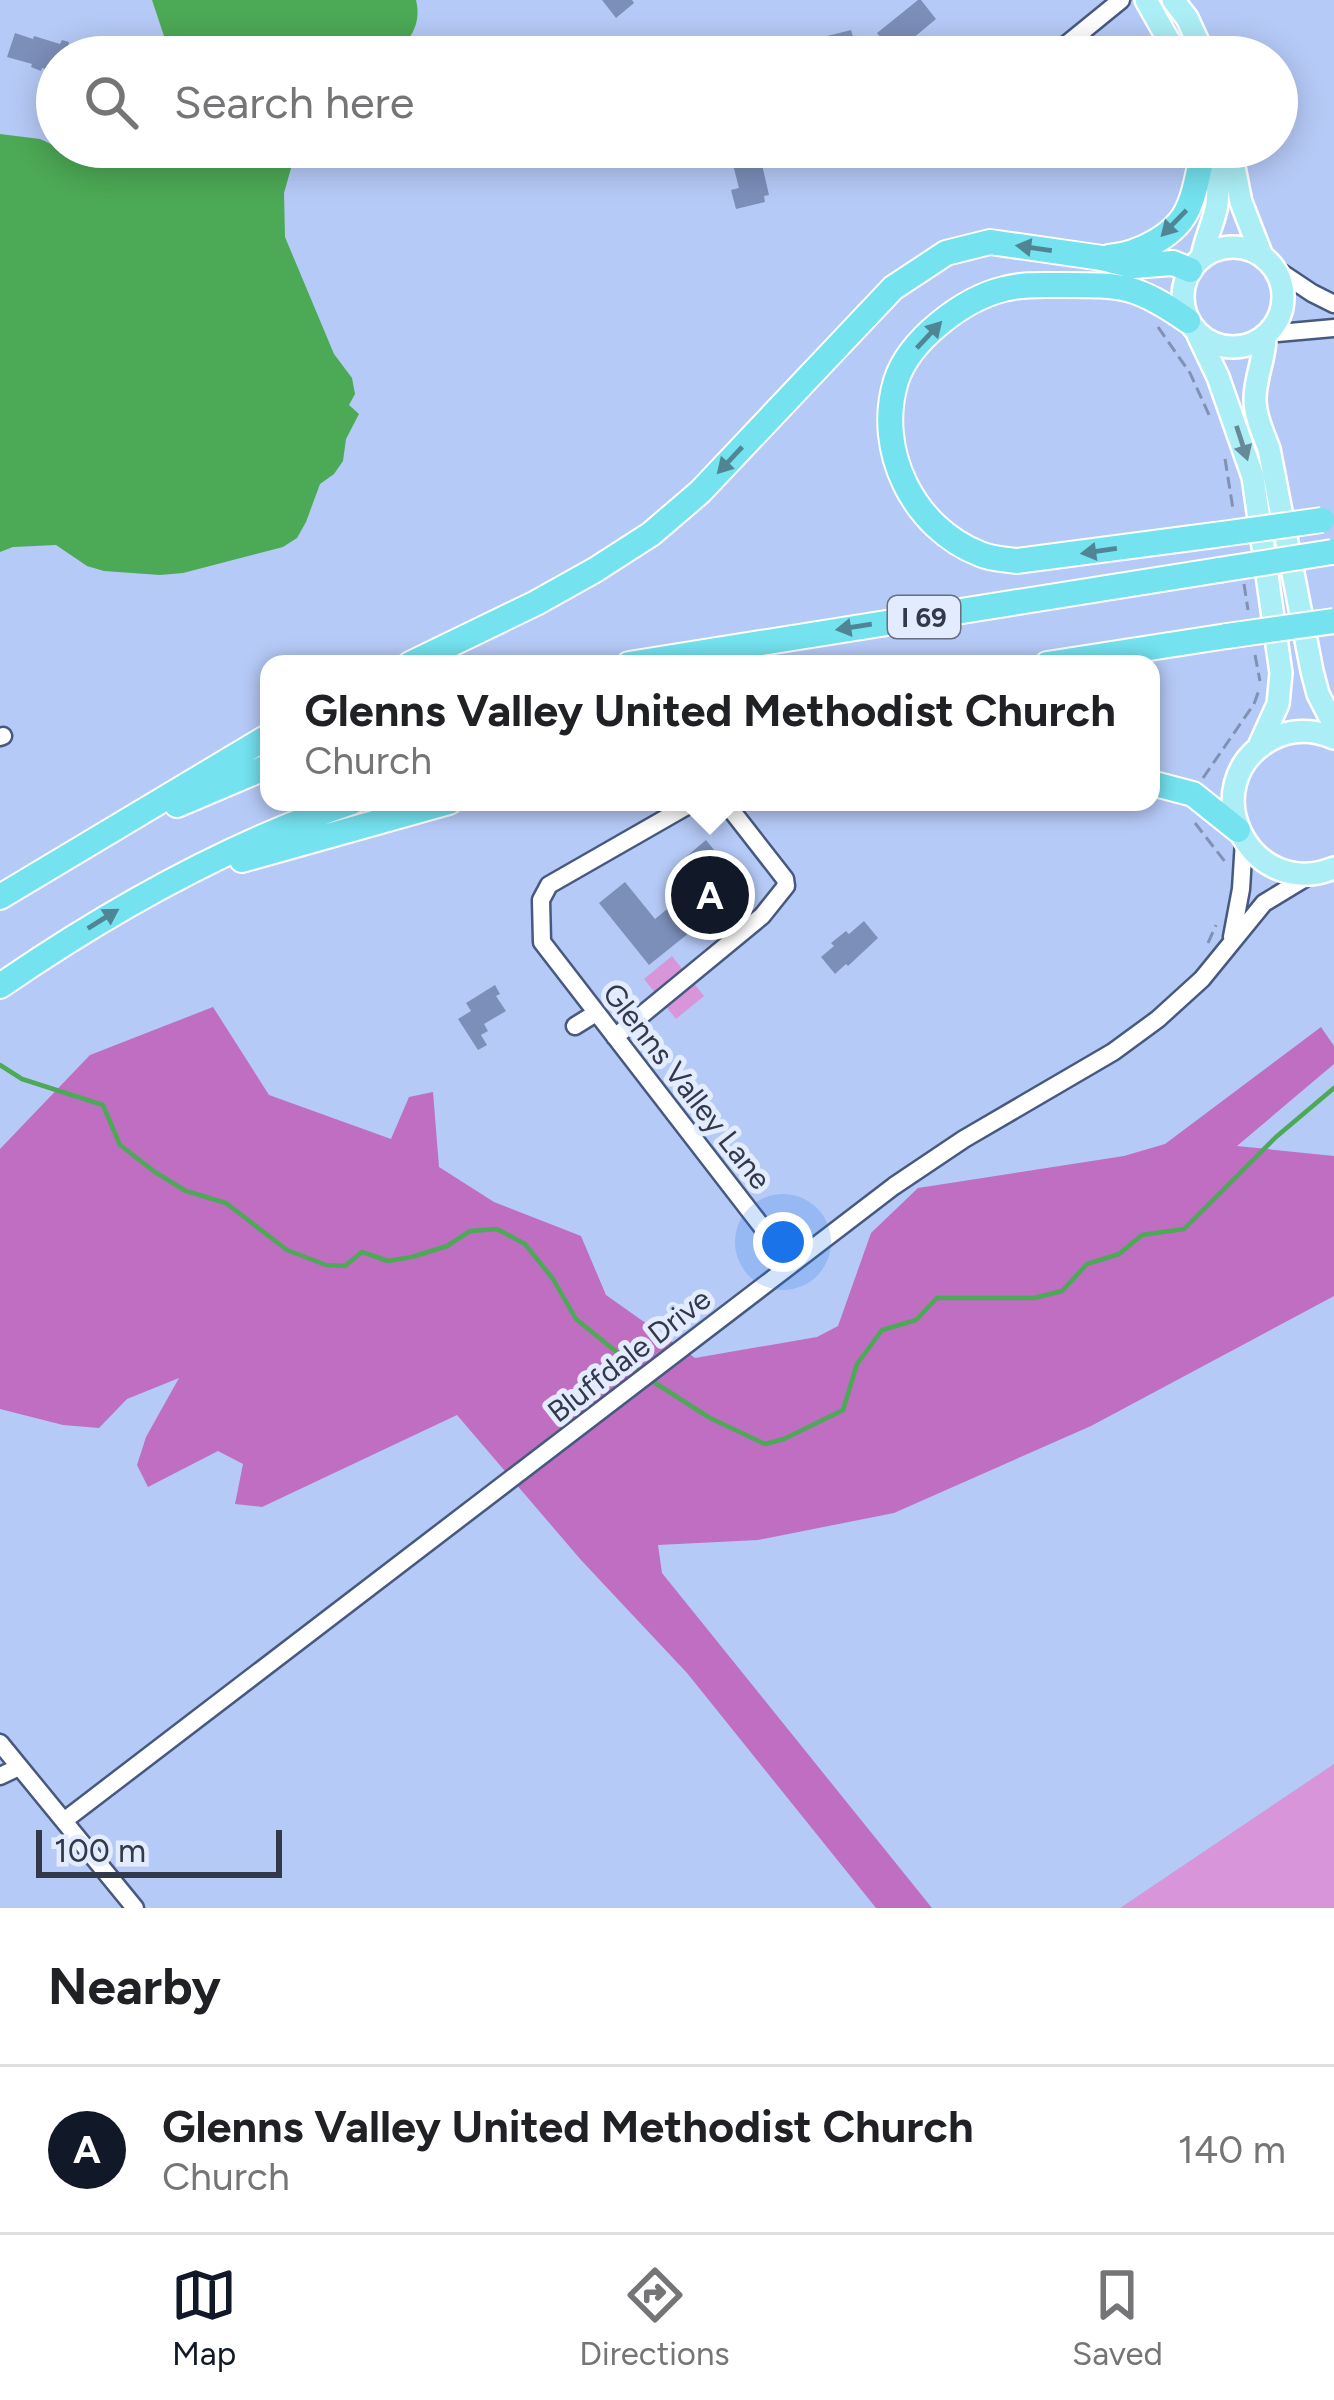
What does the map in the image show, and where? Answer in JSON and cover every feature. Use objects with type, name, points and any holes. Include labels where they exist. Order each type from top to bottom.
[{"type":"highway","points":[[1102,258],[1125,256],[1151,244],[1181,218],[1189,209],[1199,168]]},
{"type":"highway","points":[[429,655],[536,603],[651,534],[700,492],[892,288],[946,253],[990,242],[1134,266],[1196,263]]},
{"type":"highway","points":[[1193,328],[1149,295],[1128,287],[1034,285],[1004,289],[970,302],[941,320],[897,376],[890,413],[893,451],[905,489],[926,518],[954,541],[982,556],[1016,560],[1328,519]]},
{"type":"highway","name":"I 69","points":[[686,655],[1333,552]]},
{"type":"highway","points":[[1105,655],[1334,621]]},
{"type":"highway","points":[[0,897],[260,741]]},
{"type":"highway","points":[[29,879],[260,770]]},
{"type":"highway","points":[[1160,785],[1192,794],[1241,835]]},
{"type":"highway","points":[[0,986],[140,896],[329,811]]},
{"type":"highway","points":[[182,876],[417,811]]},
{"type":"main road","points":[[1145,0],[1166,36]]},
{"type":"main road","points":[[1173,0],[1195,36]]},
{"type":"main road","points":[[1212,168],[1218,203],[1183,286],[1182,304],[1219,377],[1253,477],[1281,673],[1277,704],[1235,784],[1233,807],[1241,835],[1257,856],[1292,874],[1323,871]]},
{"type":"main road","points":[[1234,168],[1241,202],[1280,280],[1282,309],[1266,336],[1254,400],[1269,449],[1312,671],[1334,725]]},
{"type":"main road","points":[[1196,263],[1216,249],[1232,247],[1268,261]]},
{"type":"main road","points":[[1193,328],[1224,347],[1238,348],[1266,336]]},
{"type":"main road","points":[[1259,746],[1300,730],[1334,738]]},
{"type":"street","points":[[1077,36],[1121,0]]},
{"type":"street","points":[[1268,261],[1334,304]]},
{"type":"street","points":[[1266,336],[1334,328]]},
{"type":"street","name":"Glenns Valley Lane","points":[[678,811],[549,885],[541,900],[542,942],[790,1263]]},
{"type":"street","points":[[615,1037],[762,916],[786,886],[732,811]]},
{"type":"street","points":[[1231,944],[1241,889],[1241,835]]},
{"type":"street","name":"Bluffdale Drive","points":[[65,1820],[894,1186],[1143,1030],[1202,979],[1264,903],[1323,871]]},
{"type":"street","points":[[575,1026],[596,1013]]},
{"type":"street","points":[[0,1743],[135,1908]]},
{"type":"street","points":[[0,1776],[19,1767]]},
{"type":"path","points":[[1191,819],[1226,862]]},
{"type":"path","points":[[1208,944],[1216,926]]},
{"type":"shaded area","points":[[152,0],[416,0],[416,24],[410,36],[164,36]]},
{"type":"shaded area","points":[[0,134],[36,138],[36,168],[291,168],[284,193],[285,237],[334,354],[352,378],[355,394],[349,405],[359,414],[346,439],[343,461],[320,484],[297,538],[283,547],[160,575],[104,571],[87,566],[56,545],[0,552]]},
{"type":"shaded area","points":[[672,956],[704,996],[676,1019],[644,979]]},
{"type":"shaded area","points":[[213,1007],[269,1095],[391,1139],[409,1097],[433,1092],[439,1167],[494,1202],[581,1236],[606,1295],[695,1358],[817,1337],[838,1326],[871,1233],[918,1188],[1124,1156],[1165,1144],[1321,1027],[1334,1046],[1334,1064],[1237,1146],[1334,1156],[1334,1296],[1091,1426],[894,1513],[758,1540],[658,1545],[662,1573],[932,1908],[876,1908],[687,1673],[581,1560],[457,1415],[262,1507],[235,1504],[243,1464],[218,1451],[148,1487],[137,1465],[146,1437],[179,1378],[127,1399],[99,1428],[63,1425],[0,1409],[0,1149],[90,1055]]},
{"type":"shaded area","points":[[1334,1764],[1334,1908],[1120,1908]]},
{"type":"building","points":[[602,0],[632,0],[634,3],[616,18]]},
{"type":"building","points":[[918,0],[936,19],[916,36],[877,33]]},
{"type":"building","points":[[15,33],[36,37],[36,69],[7,57]]},
{"type":"building","points":[[734,168],[763,168],[769,195],[764,196],[765,202],[736,209],[731,190],[739,188]]},
{"type":"building","points":[[706,840],[745,888],[649,965],[599,903],[625,882],[655,919],[699,883],[681,861]]},
{"type":"building","points":[[864,921],[878,938],[835,974],[821,957],[834,946],[831,943]]},
{"type":"building","points":[[495,985],[506,1011],[484,1024],[488,1031],[481,1035],[487,1045],[478,1050],[458,1019],[471,1011],[466,1003]]},
{"type":"waterway","points":[[0,1065],[22,1079],[103,1105],[120,1145],[155,1172],[186,1191],[226,1203],[287,1250],[326,1265],[345,1266],[362,1252],[388,1261],[412,1257],[447,1246],[470,1231],[497,1229],[525,1244],[576,1319],[640,1371]]},
{"type":"waterway","points":[[649,1379],[710,1418],[765,1444],[784,1439],[843,1410],[857,1364],[882,1330],[916,1320],[937,1298],[1034,1298],[1062,1291],[1087,1264],[1119,1254],[1142,1235],[1184,1229],[1276,1137],[1334,1088]]},
{"type":"place","name":"Glenns Valley United Methodist Church","points":[[710,895]]}]
